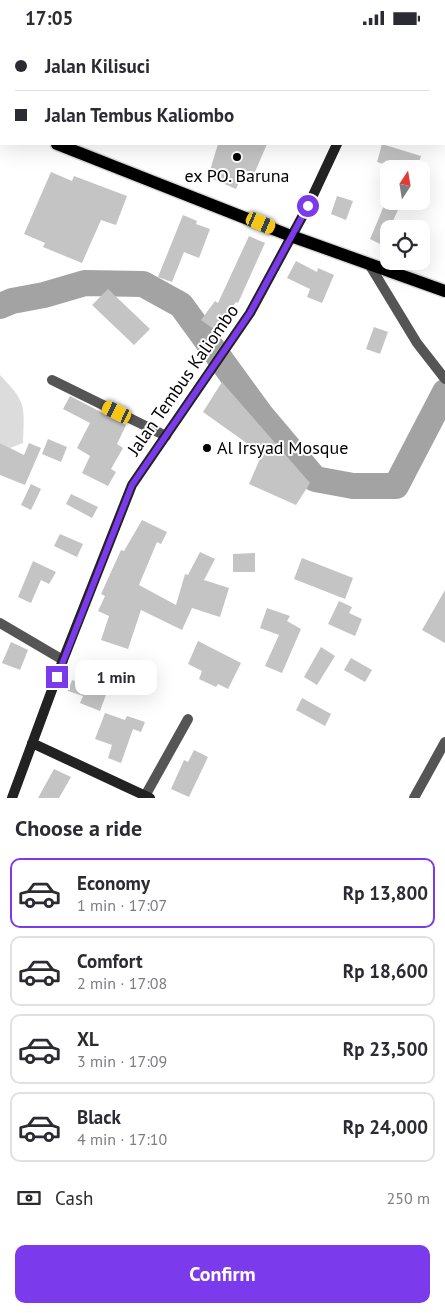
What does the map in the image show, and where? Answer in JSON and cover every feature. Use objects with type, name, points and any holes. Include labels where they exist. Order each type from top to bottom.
[{"type":"main road","points":[[60,145],[291,236],[445,291]]},
{"type":"main road","name":"Jalan Tembus Kaliombo","points":[[12,798],[63,660],[132,485],[227,350],[250,313],[308,206],[337,145]]},
{"type":"main road","points":[[32,743],[148,797]]},
{"type":"street","points":[[369,264],[417,343],[445,379]]},
{"type":"street","points":[[52,380],[166,436]]},
{"type":"street","points":[[0,623],[63,660]]},
{"type":"street","points":[[148,797],[188,719]]},
{"type":"street","points":[[414,798],[445,742]]},
{"type":"shaded area","points":[[0,375],[15,392],[22,405],[23,412],[23,443],[10,448],[0,443]]},
{"type":"building","name":"ex PO. Baruna","points":[[218,145],[267,145],[255,172],[244,171],[236,189],[208,177]]},
{"type":"building","points":[[382,145],[421,156],[420,160],[380,160],[380,163],[377,162]]},
{"type":"building","points":[[51,172],[72,181],[74,176],[127,196],[116,225],[101,220],[82,263],[43,247],[45,243],[24,234]]},
{"type":"building","points":[[337,196],[353,201],[346,220],[331,214]]},
{"type":"building","points":[[382,210],[398,210],[393,220],[380,220],[380,244],[370,239]]},
{"type":"building","points":[[183,215],[197,221],[196,224],[210,229],[199,258],[184,252],[172,282],[158,277]]},
{"type":"building","points":[[249,236],[265,243],[238,303],[236,302],[215,330],[201,320],[215,301],[218,303]]},
{"type":"building","points":[[296,261],[317,272],[318,268],[334,275],[322,303],[307,297],[310,289],[287,278]]},
{"type":"building","points":[[108,289],[150,329],[134,345],[92,305]]},
{"type":"building","points":[[374,327],[388,332],[380,354],[366,349]]},
{"type":"building","points":[[222,382],[310,483],[296,505],[249,484],[262,454],[203,412]]},
{"type":"building","points":[[70,396],[126,425],[117,444],[123,448],[111,469],[116,472],[108,486],[82,473],[90,456],[77,448],[90,423],[63,409]]},
{"type":"building","points":[[48,439],[67,447],[61,462],[42,454]]},
{"type":"building","points":[[0,443],[24,455],[29,443],[41,448],[25,485],[0,475]]},
{"type":"building","points":[[31,484],[41,489],[31,510],[21,505]]},
{"type":"building","points":[[71,494],[98,507],[92,518],[66,504]]},
{"type":"building","points":[[142,520],[167,532],[161,544],[157,542],[139,585],[176,605],[185,574],[188,575],[200,552],[215,559],[204,580],[229,588],[220,617],[192,608],[182,630],[141,610],[128,649],[101,640],[109,616],[98,611],[105,596],[101,594],[121,550],[124,551]]},
{"type":"building","points":[[60,534],[83,544],[77,557],[54,546]]},
{"type":"building","points":[[255,553],[255,572],[233,572],[233,554]]},
{"type":"building","points":[[302,558],[353,578],[345,599],[294,579]]},
{"type":"building","points":[[33,561],[56,572],[49,584],[41,580],[31,603],[18,597]]},
{"type":"building","points":[[445,590],[445,643],[422,630]]},
{"type":"building","points":[[339,601],[352,607],[349,613],[362,619],[355,636],[328,624]]},
{"type":"building","points":[[267,608],[290,616],[287,621],[301,629],[282,673],[265,666],[279,635],[260,628]]},
{"type":"building","points":[[198,641],[241,663],[228,689],[218,684],[216,687],[199,679],[202,671],[188,664]]},
{"type":"building","points":[[11,642],[28,650],[20,670],[2,663]]},
{"type":"building","points":[[321,647],[335,656],[317,685],[304,677]]},
{"type":"building","points":[[351,658],[372,670],[365,682],[344,670]]},
{"type":"building","points":[[72,680],[107,692],[100,711],[80,703],[83,696],[68,691]]},
{"type":"building","points":[[302,698],[331,714],[325,726],[296,710]]},
{"type":"building","points":[[105,713],[125,720],[127,716],[145,722],[141,732],[133,729],[121,763],[108,758],[112,745],[95,739]]},
{"type":"building","points":[[194,750],[208,757],[189,797],[171,789],[184,760],[188,762]]},
{"type":"building","points":[[54,769],[71,777],[59,798],[38,798]]},
{"type":"waterway","points":[[0,306],[12,301],[44,295],[85,283],[143,284],[181,305],[261,415],[315,479],[353,486],[396,486],[445,392]]},
{"type":"place","name":"ex PO. Baruna","points":[[237,157]]},
{"type":"place","name":"Al Irsyad Mosque","points":[[207,448]]},
{"type":"route","points":[[57,677],[132,485],[139,472],[227,350],[250,313],[308,206]]}]
